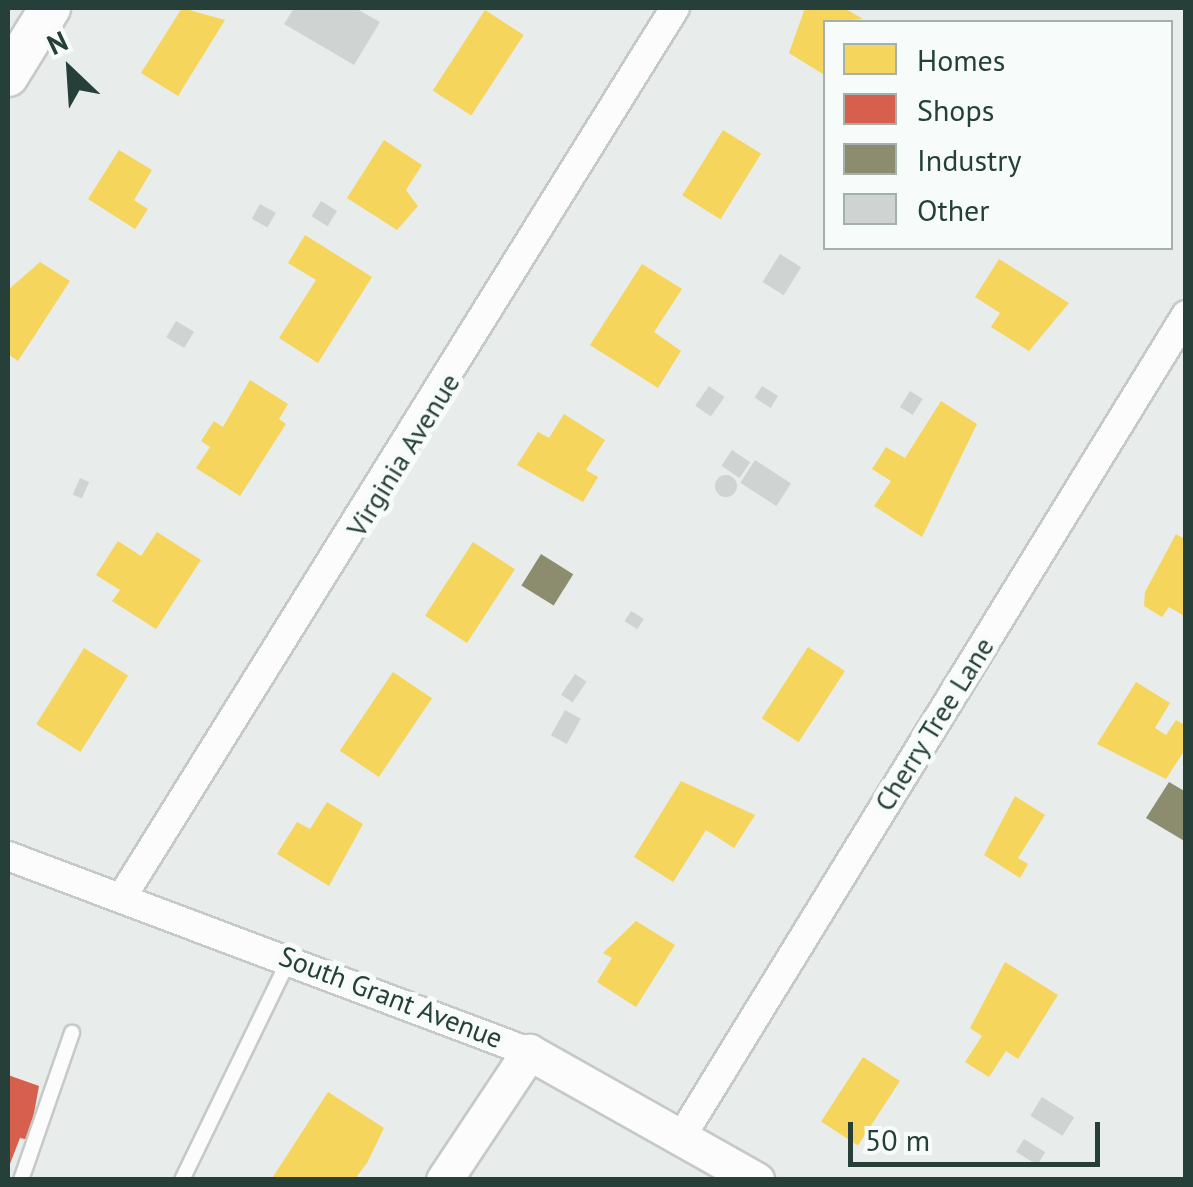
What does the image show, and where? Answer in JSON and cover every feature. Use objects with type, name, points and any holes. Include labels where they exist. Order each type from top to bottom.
[{"type":"main road","points":[[8,76],[50,8]]},
{"type":"street","name":"Virginia Avenue","points":[[122,897],[675,8]]},
{"type":"street","name":"Cherry Tree Lane","points":[[683,1134],[1186,315]]},
{"type":"street","name":"South Grant Avenue","points":[[8,856],[290,957],[529,1052],[683,1134],[756,1180]]},
{"type":"street","points":[[444,1180],[529,1052]]},
{"type":"lane","points":[[182,1180],[290,957]]},
{"type":"lane","points":[[21,1180],[72,1033]]},
{"type":"building: Homes","points":[[182,8],[225,20],[178,96],[141,73]]},
{"type":"building: Homes","points":[[805,8],[844,8],[863,19],[823,20],[823,74],[789,53]]},
{"type":"building: Homes","points":[[485,10],[524,35],[471,116],[433,91]]},
{"type":"building: Homes","points":[[723,130],[761,154],[720,219],[682,195]]},
{"type":"building: Homes","points":[[384,140],[422,165],[406,190],[418,206],[397,230],[347,198]]},
{"type":"building: Homes","points":[[119,150],[152,170],[134,200],[148,209],[135,229],[88,199]]},
{"type":"building: Homes","points":[[305,235],[372,277],[318,363],[279,338],[316,280],[288,263]]},
{"type":"building: Homes","points":[[999,259],[1069,303],[1029,351],[991,327],[1000,313],[975,297]]},
{"type":"building: Homes","points":[[40,262],[70,281],[18,361],[8,354],[8,290]]},
{"type":"building: Homes","points":[[642,264],[682,289],[654,332],[681,351],[658,388],[590,345]]},
{"type":"building: Homes","points":[[250,380],[288,404],[279,419],[286,424],[240,496],[196,468],[210,447],[201,441],[214,421],[223,427]]},
{"type":"building: Homes","points":[[941,401],[977,424],[922,537],[874,506],[891,481],[872,469],[886,447],[905,458]]},
{"type":"building: Homes","points":[[564,414],[605,440],[586,470],[598,477],[583,502],[517,465],[538,432],[549,438]]},
{"type":"building: Homes","points":[[157,532],[201,560],[156,629],[112,601],[120,590],[96,575],[118,541],[141,556]]},
{"type":"building: Homes","points":[[1176,534],[1186,540],[1186,617],[1169,607],[1162,617],[1144,606],[1145,592]]},
{"type":"building: Homes","points":[[473,542],[515,569],[467,643],[425,616]]},
{"type":"building: Homes","points":[[808,647],[845,671],[799,742],[762,718]]},
{"type":"building: Homes","points":[[84,648],[128,676],[80,752],[36,724]]},
{"type":"building: Homes","points":[[393,672],[432,698],[379,777],[340,751]]},
{"type":"building: Homes","points":[[1136,682],[1170,703],[1155,728],[1166,735],[1176,720],[1186,726],[1186,748],[1166,779],[1097,744]]},
{"type":"building: Homes","points":[[681,781],[755,815],[734,848],[706,830],[673,882],[634,857]]},
{"type":"building: Homes","points":[[1015,796],[1045,815],[1018,858],[1028,864],[1020,878],[984,855]]},
{"type":"building: Homes","points":[[327,802],[363,824],[329,886],[277,854],[297,822],[310,829]]},
{"type":"building: Homes","points":[[636,921],[675,945],[636,1007],[597,982],[612,958],[603,953]]},
{"type":"building: Homes","points":[[1005,962],[1058,995],[1018,1059],[1006,1051],[989,1077],[965,1062],[982,1036],[970,1028]]},
{"type":"building: Homes","points":[[863,1057],[900,1081],[858,1146],[821,1122]]},
{"type":"building: Homes","points":[[328,1092],[384,1128],[367,1163],[354,1180],[271,1180]]},
{"type":"building: Shops","points":[[8,1075],[39,1086],[29,1140],[20,1138],[8,1169]]},
{"type":"building: Industry","points":[[541,554],[573,574],[554,606],[521,585]]},
{"type":"building: Industry","points":[[1169,782],[1186,792],[1186,842],[1146,818]]},
{"type":"building: Other","points":[[294,8],[355,8],[380,22],[354,65],[284,24]]},
{"type":"building: Other","points":[[321,201],[337,211],[328,226],[311,216]]},
{"type":"building: Other","points":[[260,204],[276,213],[268,228],[252,219]]},
{"type":"building: Other","points":[[780,254],[801,267],[784,295],[763,282]]},
{"type":"building: Other","points":[[176,321],[194,332],[184,348],[166,337]]},
{"type":"building: Other","points":[[709,386],[725,397],[711,417],[695,406]]},
{"type":"building: Other","points":[[762,386],[778,396],[771,408],[755,398]]},
{"type":"building: Other","points":[[910,391],[923,399],[913,415],[900,407]]},
{"type":"building: Other","points":[[732,450],[750,462],[740,478],[721,466]]},
{"type":"building: Other","points":[[755,460],[791,483],[776,506],[740,483]]},
{"type":"building: Other","points":[[726,475],[734,478],[734,494],[726,497],[718,494],[715,486],[718,478]]},
{"type":"building: Other","points":[[80,478],[89,482],[82,499],[73,494]]},
{"type":"building: Other","points":[[631,611],[644,619],[637,629],[625,621]]},
{"type":"building: Other","points":[[575,674],[587,682],[573,703],[561,695]]},
{"type":"building: Other","points":[[565,710],[581,719],[567,744],[551,735]]},
{"type":"building: Other","points":[[1042,1097],[1074,1117],[1063,1136],[1030,1116]]},
{"type":"building: Other","points":[[1024,1139],[1045,1152],[1037,1165],[1016,1152]]}]
